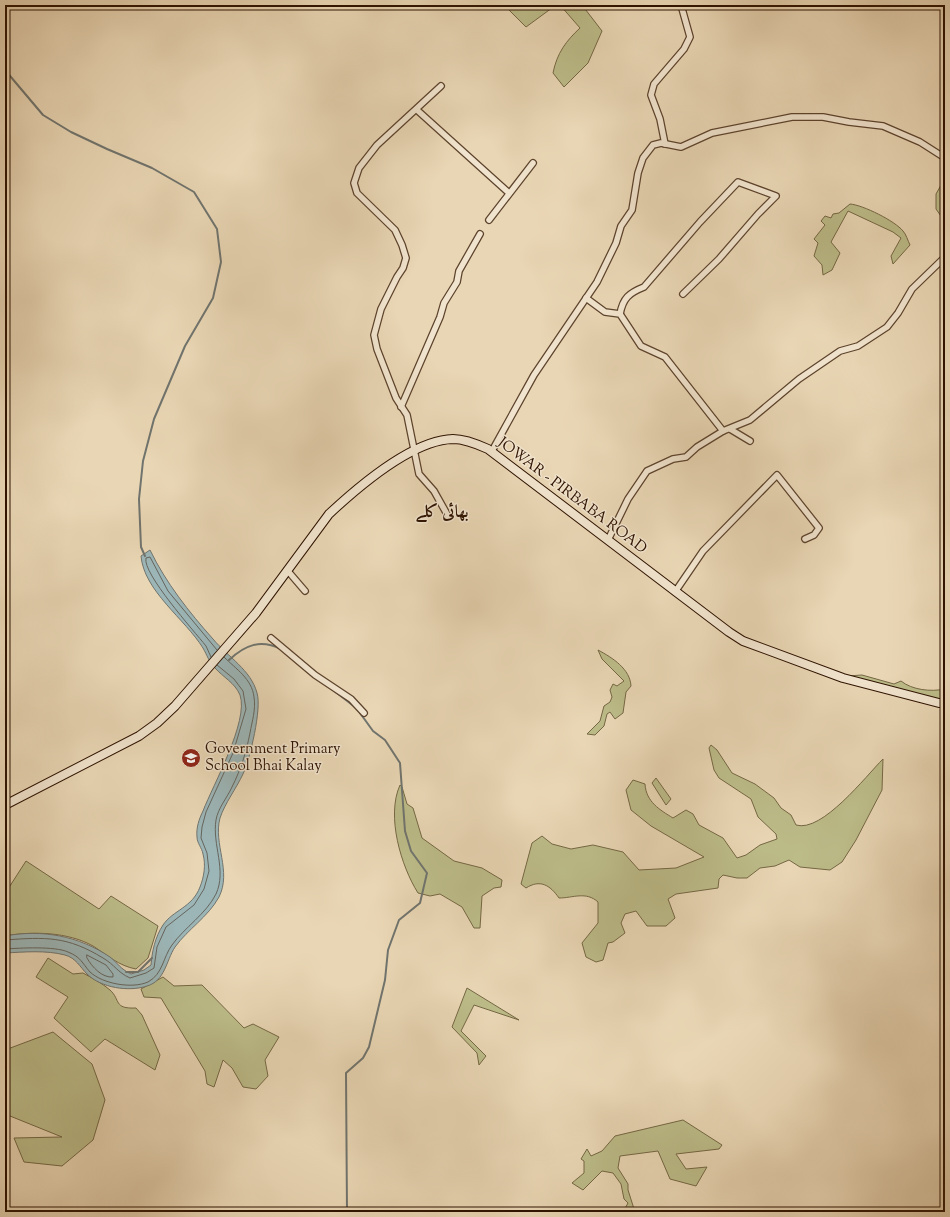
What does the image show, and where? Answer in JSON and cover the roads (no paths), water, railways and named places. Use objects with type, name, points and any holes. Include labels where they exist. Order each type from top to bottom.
[{"type":"main road","name":"JOWAR - PIRBABA ROAD","points":[[5,805],[140,736],[157,723],[175,706],[256,613],[330,514],[343,501],[384,469],[413,451],[434,442],[453,439],[469,441],[492,451],[675,592],[743,641],[843,678],[932,702],[945,703]]},
{"type":"street","points":[[665,144],[660,119],[651,95],[654,84],[684,49],[690,37],[681,5]]},
{"type":"street","points":[[441,86],[378,145],[359,168],[354,183],[357,193],[395,230],[406,258],[404,268],[381,309],[374,335],[386,375],[401,407],[407,415],[413,451],[419,474],[434,491],[448,516]]},
{"type":"street","points":[[417,110],[509,193]]},
{"type":"street","points":[[492,451],[534,375],[597,282],[616,243],[621,226],[632,210],[638,173],[643,158],[653,145],[665,144],[680,147],[712,133],[792,117],[823,117],[882,126],[920,142],[945,158]]},
{"type":"street","points":[[489,220],[533,163]]},
{"type":"street","points":[[683,294],[719,259],[758,214],[776,196],[738,182],[700,222],[644,287],[631,292],[622,304],[620,314],[641,346],[665,358],[723,431]]},
{"type":"street","points":[[401,407],[440,317],[444,303],[456,282],[459,270],[480,234]]},
{"type":"street","points":[[608,540],[628,499],[647,471],[673,459],[686,457],[697,447],[723,431],[750,420],[799,379],[840,351],[858,346],[887,327],[898,314],[912,289],[945,257]]},
{"type":"street","points":[[586,298],[605,312],[620,314]]},
{"type":"street","points":[[730,429],[750,441]]},
{"type":"street","points":[[675,592],[703,551],[777,475],[819,528],[814,535],[805,539]]},
{"type":"street","points":[[287,570],[306,591]]},
{"type":"street","points":[[271,638],[315,675],[351,699],[364,713]]},
{"type":"water","points":[[150,550],[163,574],[187,608],[219,646],[250,677],[257,693],[258,710],[252,746],[246,767],[220,818],[218,828],[224,877],[219,897],[204,917],[175,947],[158,980],[140,988],[124,989],[107,986],[93,979],[75,960],[69,956],[58,953],[43,952],[5,953],[5,936],[33,933],[73,939],[110,957],[121,968],[131,974],[144,970],[151,965],[154,945],[163,925],[192,900],[200,887],[204,862],[197,839],[197,827],[235,736],[241,706],[240,695],[232,684],[213,666],[195,637],[166,604],[149,581],[141,556]]},
{"type":"waterway","points":[[5,70],[43,115],[71,132],[152,168],[194,192],[217,229],[221,262],[213,298],[185,346],[154,419],[143,461],[139,499],[141,547],[145,556]]},
{"type":"waterway","points":[[229,660],[247,647],[253,645],[266,644],[281,649]]},
{"type":"waterway","points":[[333,690],[355,707]]},
{"type":"waterway","points":[[347,1212],[346,1073],[363,1058],[369,1047],[385,980],[388,950],[399,920],[420,903],[427,873],[411,851],[405,831],[400,763],[385,740],[373,731],[360,713]]},
{"type":"waterway","points":[[126,972],[138,972],[152,958]]},
{"type":"place","name":"Government Primary School Bhai Kalay","points":[[191,758]]},
{"type":"district","name":"بھائی كلے","points":[[442,513]]}]
